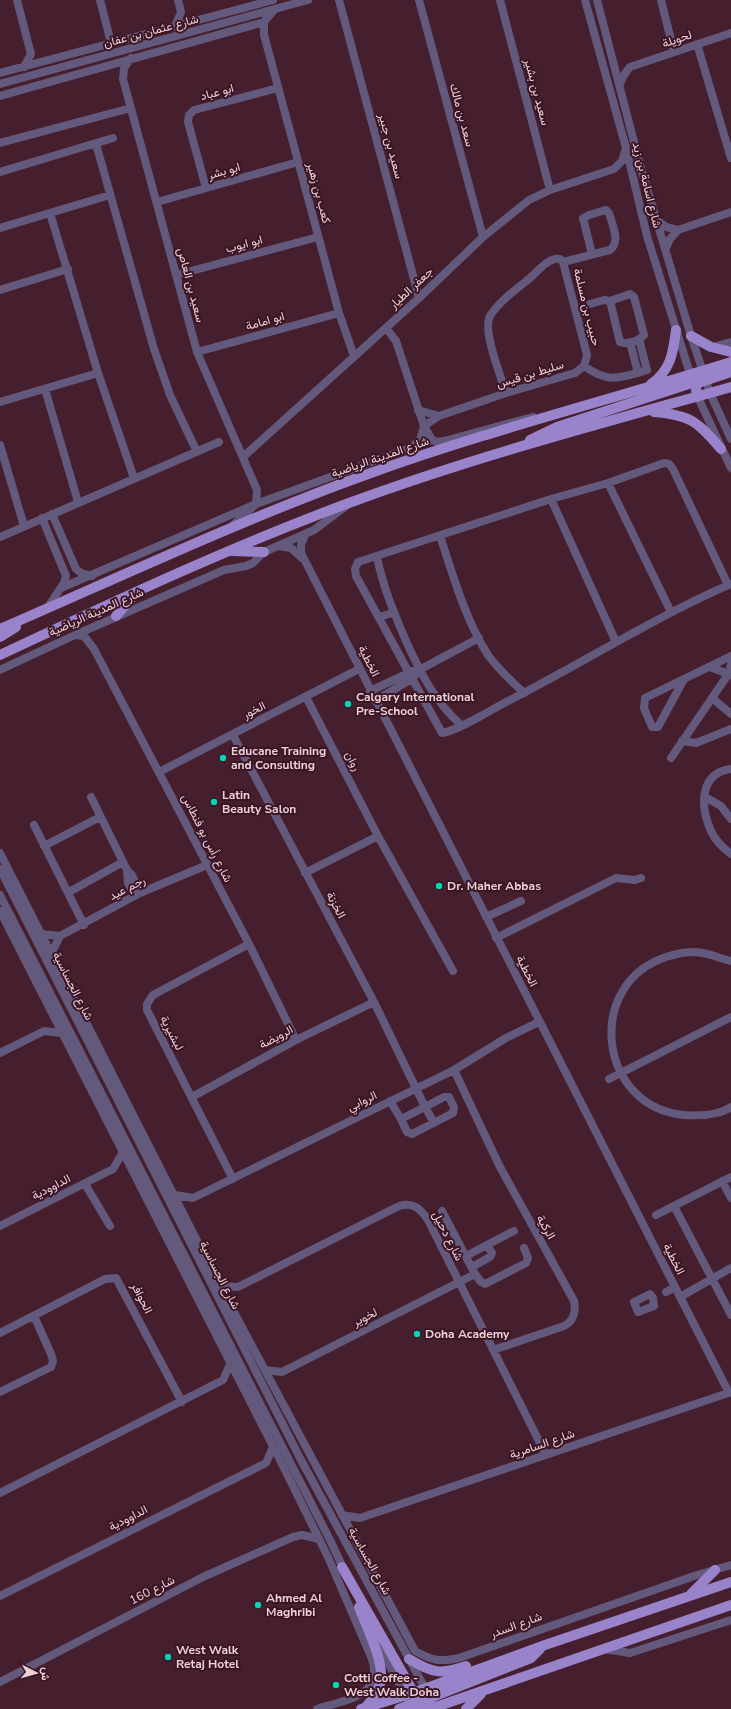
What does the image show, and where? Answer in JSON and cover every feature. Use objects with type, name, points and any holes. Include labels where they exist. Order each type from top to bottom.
[{"type":"main road","points":[[643,389],[661,376],[667,368],[673,354],[676,330]]},
{"type":"main road","points":[[691,336],[711,347],[731,352]]},
{"type":"main road","points":[[520,446],[549,430],[691,379],[701,379],[704,375],[731,362]]},
{"type":"main road","points":[[697,397],[696,385],[704,375],[731,372]]},
{"type":"main road","name":"شارع المدينة الرياضية","points":[[0,629],[230,527],[369,474],[551,415],[643,389],[691,379]]},
{"type":"main road","name":"شارع المدينة الرياضية","points":[[0,655],[227,551],[349,503],[520,446],[646,412],[731,386]]},
{"type":"main road","points":[[646,412],[675,414],[689,418],[702,428],[721,449]]},
{"type":"main road","points":[[227,551],[264,552]]},
{"type":"main road","points":[[116,616],[138,591]]},
{"type":"main road","points":[[0,637],[33,614]]},
{"type":"main road","points":[[0,623],[18,621]]},
{"type":"main road","points":[[341,1564],[360,1594],[415,1703]]},
{"type":"main road","points":[[689,1596],[715,1570]]},
{"type":"main road","points":[[415,1703],[425,1688],[545,1645],[731,1582]]},
{"type":"main road","points":[[363,1708],[415,1703],[434,1708],[731,1604]]},
{"type":"main road","points":[[359,1607],[378,1660],[381,1675],[380,1684],[374,1697],[363,1708]]},
{"type":"main road","points":[[409,1659],[427,1669],[443,1672],[530,1645],[545,1645]]},
{"type":"main road","points":[[399,1709],[531,1658],[545,1645]]},
{"type":"main road","points":[[466,1709],[485,1690]]},
{"type":"street","points":[[17,0],[31,54],[24,67]]},
{"type":"street","points":[[100,0],[110,39]]},
{"type":"street","points":[[175,26],[180,12],[178,0]]},
{"type":"street","name":"شارع عثمان بن عفان","points":[[0,73],[196,21],[260,2],[273,0]]},
{"type":"street","name":"شارع عثمان بن عفان","points":[[0,84],[308,0]]},
{"type":"street","name":"سعيد بن جبير","points":[[339,0],[419,298]]},
{"type":"street","name":"سعد بن مالك","points":[[419,0],[483,237]]},
{"type":"street","name":"سعيد بن بشير","points":[[500,0],[550,190]]},
{"type":"street","name":"شارع اسامة بن زيد","points":[[585,0],[626,148],[647,236],[691,379],[697,397],[731,468]]},
{"type":"street","name":"شارع اسامة بن زيد","points":[[596,0],[620,84],[640,165],[658,221],[691,336],[710,392],[731,439]]},
{"type":"street","points":[[661,0],[674,52]]},
{"type":"street","points":[[264,22],[274,10]]},
{"type":"street","points":[[180,12],[196,21]]},
{"type":"street","name":"شارع عثمان بن عفان","points":[[0,96],[106,67],[131,58],[264,22]]},
{"type":"street","name":"كعب بن زهير","points":[[264,22],[264,35],[318,237],[339,313],[354,356]]},
{"type":"street","points":[[253,25],[264,35]]},
{"type":"street","points":[[57,58],[68,50],[136,32],[147,34]]},
{"type":"street","name":"لحويلة","points":[[630,67],[731,33]]},
{"type":"street","points":[[697,44],[731,158]]},
{"type":"street","points":[[31,54],[44,62]]},
{"type":"street","points":[[123,80],[124,68],[131,58]]},
{"type":"street","points":[[614,62],[630,67],[620,84]]},
{"type":"street","points":[[74,65],[106,67],[115,70],[123,80]]},
{"type":"street","name":"سعيد بن العاص","points":[[123,80],[197,352],[257,490],[256,504]]},
{"type":"street","name":"ابو عباد","points":[[206,188],[188,122],[189,115],[194,110],[278,88]]},
{"type":"street","points":[[0,143],[131,108]]},
{"type":"street","points":[[0,172],[113,138]]},
{"type":"street","points":[[96,144],[154,349],[170,395],[197,452]]},
{"type":"street","points":[[614,169],[622,161],[626,148]]},
{"type":"street","name":"ابو بشر","points":[[157,202],[298,162]]},
{"type":"street","points":[[614,169],[623,171],[632,176]]},
{"type":"street","name":"جعفر الطيار","points":[[243,457],[419,298],[483,237],[529,200],[550,190],[614,169]]},
{"type":"street","points":[[0,228],[110,195]]},
{"type":"street","points":[[563,262],[610,250],[616,242],[609,213],[606,210],[583,218],[592,254]]},
{"type":"street","points":[[658,221],[666,228],[678,230],[731,212]]},
{"type":"street","points":[[50,213],[98,373],[134,478]]},
{"type":"street","points":[[666,248],[670,239],[678,230]]},
{"type":"street","name":"ابو ايوب","points":[[176,275],[318,237]]},
{"type":"street","name":"حبيب بن مسلمة","points":[[506,393],[488,333],[489,318],[497,307],[552,260],[560,259],[563,262],[587,354],[584,366]]},
{"type":"street","points":[[0,290],[68,269]]},
{"type":"street","points":[[590,304],[604,300],[610,301],[630,294],[634,297],[644,334],[639,339],[630,342],[620,342],[610,301]]},
{"type":"street","name":"ابو امامة","points":[[197,352],[339,313]]},
{"type":"street","points":[[386,328],[396,341],[418,410],[424,426],[432,440],[437,442],[444,441],[529,417],[551,415]]},
{"type":"street","points":[[584,366],[593,373],[605,377],[622,379],[647,370],[639,339]]},
{"type":"street","points":[[630,342],[638,373]]},
{"type":"street","points":[[711,347],[731,342]]},
{"type":"street","name":"سليط بن قيس","points":[[424,426],[439,416],[506,393],[575,373],[584,366]]},
{"type":"street","points":[[0,402],[98,373]]},
{"type":"street","points":[[45,389],[78,502]]},
{"type":"street","points":[[418,410],[439,416]]},
{"type":"street","points":[[413,446],[420,440],[424,426]]},
{"type":"street","name":"شارع المدينة الرياضية","points":[[48,607],[61,588],[92,576],[256,504],[432,440]]},
{"type":"street","points":[[0,537],[219,442]]},
{"type":"street","points":[[0,445],[24,526]]},
{"type":"street","points":[[660,464],[669,464],[673,469],[729,585],[671,612],[524,693],[444,733],[440,732],[411,675],[356,576],[355,569],[358,562],[551,499],[608,483],[660,464]]},
{"type":"street","points":[[608,483],[671,612]]},
{"type":"street","points":[[257,490],[267,496],[279,496]]},
{"type":"street","points":[[551,499],[616,642]]},
{"type":"street","name":"شارع المدينة الرياضية","points":[[0,670],[74,634],[224,570],[246,566],[253,563],[264,552],[305,535],[332,517],[349,503]]},
{"type":"street","points":[[230,527],[256,504]]},
{"type":"street","points":[[52,514],[76,569],[92,576]]},
{"type":"street","points":[[42,518],[65,573],[66,579],[61,588]]},
{"type":"street","name":"الخطية","points":[[305,535],[300,549],[304,560],[539,1022],[730,1392]]},
{"type":"street","points":[[440,536],[456,584],[479,638],[501,672],[524,693]]},
{"type":"street","name":"الخطية","points":[[278,546],[291,548],[304,560]]},
{"type":"street","points":[[377,557],[383,584],[393,613],[419,670],[450,714],[461,725]]},
{"type":"street","points":[[378,617],[393,613]]},
{"type":"street","name":"شارع رأس بو فنطاس","points":[[94,649],[92,633],[98,624]]},
{"type":"street","name":"شارع رأس بو فنطاس","points":[[74,634],[84,636],[94,649],[249,944],[296,1040]]},
{"type":"street","points":[[375,700],[419,670],[479,638]]},
{"type":"street","points":[[684,679],[658,727],[652,727],[644,708],[645,698],[731,656]]},
{"type":"street","points":[[671,758],[730,674],[731,664]]},
{"type":"street","points":[[710,667],[730,674]]},
{"type":"street","name":"الخور","points":[[159,772],[359,669]]},
{"type":"street","points":[[370,691],[411,675]]},
{"type":"street","name":"روان","points":[[306,697],[378,836],[453,971]]},
{"type":"street","points":[[712,698],[731,714]]},
{"type":"street","points":[[682,741],[696,743],[731,729]]},
{"type":"street","name":"الخزنة","points":[[233,735],[304,873],[374,1002],[434,1123]]},
{"type":"street","points":[[731,770],[722,770],[710,778],[704,797],[704,810],[711,832],[723,848],[731,854]]},
{"type":"street","points":[[704,797],[721,806],[731,819]]},
{"type":"street","points":[[91,798],[127,870],[132,875],[137,895]]},
{"type":"street","points":[[44,846],[100,817]]},
{"type":"street","points":[[34,825],[69,892],[84,925]]},
{"type":"street","points":[[304,873],[378,836]]},
{"type":"street","name":"شارع الجساسية","points":[[0,853],[186,1216],[220,1286],[276,1388],[362,1553]]},
{"type":"street","points":[[69,892],[123,862]]},
{"type":"street","name":"رجم عيد","points":[[60,936],[84,925],[137,895],[207,865]]},
{"type":"street","name":"شارع الجساسية","points":[[0,869],[301,1460],[425,1688],[434,1708]]},
{"type":"street","points":[[496,938],[616,878],[635,880],[641,878]]},
{"type":"street","name":"شارع الجساسية","points":[[0,895],[341,1564],[359,1607],[415,1703]]},
{"type":"street","points":[[486,917],[521,900]]},
{"type":"street","points":[[0,911],[273,1446],[328,1557],[375,1670],[374,1682],[364,1692],[317,1709]]},
{"type":"street","points":[[41,934],[60,936],[51,954]]},
{"type":"street","name":"لبشيرية","points":[[233,1179],[147,1010],[147,1004],[153,995],[249,944]]},
{"type":"street","points":[[731,961],[701,952],[680,953],[656,961],[634,976],[624,989],[613,1013],[610,1037],[614,1059],[620,1072],[630,1088],[646,1102],[669,1114],[702,1116],[731,1107]]},
{"type":"street","points":[[57,966],[57,981]]},
{"type":"street","points":[[45,1000],[48,989]]},
{"type":"street","name":"الرويضة","points":[[192,1097],[296,1040],[374,1002]]},
{"type":"street","points":[[0,1053],[44,1031],[53,1016]]},
{"type":"street","points":[[609,1079],[620,1072],[731,1017]]},
{"type":"street","name":"الروابي","points":[[193,1198],[454,1070],[506,1038],[539,1022]]},
{"type":"street","points":[[44,1031],[61,1033]]},
{"type":"street","points":[[72,1053],[82,1056]]},
{"type":"street","name":"الركية","points":[[454,1070],[500,1166],[574,1301],[575,1308],[572,1319],[564,1326],[492,1350]]},
{"type":"street","points":[[390,1101],[409,1134],[412,1134],[453,1113],[454,1107],[449,1097],[444,1097],[401,1119]]},
{"type":"street","points":[[123,1152],[113,1169],[131,1170]]},
{"type":"street","name":"الداوودية","points":[[0,1226],[113,1169]]},
{"type":"street","points":[[656,1215],[731,1177]]},
{"type":"street","points":[[157,1178],[169,1183]]},
{"type":"street","points":[[722,1181],[731,1198]]},
{"type":"street","points":[[85,1184],[110,1226]]},
{"type":"street","points":[[140,1187],[150,1189]]},
{"type":"street","points":[[175,1195],[193,1198],[186,1216]]},
{"type":"street","name":"شارع دحيل","points":[[220,1286],[238,1287],[399,1206],[407,1204],[421,1210],[428,1220],[458,1283],[546,1455]]},
{"type":"street","points":[[674,1206],[731,1315]]},
{"type":"street","points":[[442,1211],[473,1270],[481,1282],[485,1284],[526,1263],[528,1258],[524,1248]]},
{"type":"street","points":[[189,1240],[190,1225]]},
{"type":"street","points":[[466,1256],[514,1231]]},
{"type":"street","name":"لخوير","points":[[282,1372],[458,1283],[492,1255],[487,1245]]},
{"type":"street","points":[[680,1297],[731,1268]]},
{"type":"street","name":"الحوافر","points":[[0,1333],[104,1279],[111,1277],[116,1278],[182,1402]]},
{"type":"street","points":[[230,1303],[238,1287]]},
{"type":"street","points":[[660,1295],[675,1287]]},
{"type":"street","points":[[0,1392],[51,1367],[53,1361],[51,1354],[34,1316]]},
{"type":"street","points":[[223,1350],[227,1339]]},
{"type":"street","points":[[241,1341],[254,1350]]},
{"type":"street","points":[[223,1380],[230,1364]]},
{"type":"street","points":[[265,1370],[282,1372],[276,1388]]},
{"type":"street","points":[[0,1493],[223,1380],[240,1382]]},
{"type":"street","name":"شارع السامرية","points":[[342,1516],[360,1518],[730,1392]]},
{"type":"street","points":[[250,1401],[259,1402]]},
{"type":"street","points":[[273,1446],[266,1463],[283,1466]]},
{"type":"street","name":"الداوودية","points":[[0,1596],[266,1463]]},
{"type":"street","points":[[352,1533],[360,1518]]},
{"type":"street","name":"شارع 160","points":[[0,1682],[203,1578],[292,1537],[302,1535],[319,1539]]},
{"type":"street","points":[[360,1567],[362,1553]]},
{"type":"street","name":"شارع السدر","points":[[362,1553],[415,1651],[430,1660],[444,1661],[482,1651],[731,1565]]},
{"type":"street","points":[[328,1557],[341,1564]]},
{"type":"street","points":[[603,1649],[630,1653],[731,1620]]},
{"type":"place","name":"Calgary International Pre-School","points":[[348,704]]},
{"type":"place","name":"Educane Training and Consulting","points":[[223,758]]},
{"type":"place","name":"Latin Beauty Salon","points":[[214,802]]},
{"type":"place","name":"Dr. Maher Abbas","points":[[439,886]]},
{"type":"place","name":"Doha Academy","points":[[417,1334]]},
{"type":"place","name":"Ahmed Al Maghribi","points":[[258,1605]]},
{"type":"place","name":"West Walk Retaj Hotel","points":[[168,1657]]},
{"type":"place","name":"Cotti Coffee - West Walk Doha","points":[[336,1685]]}]
